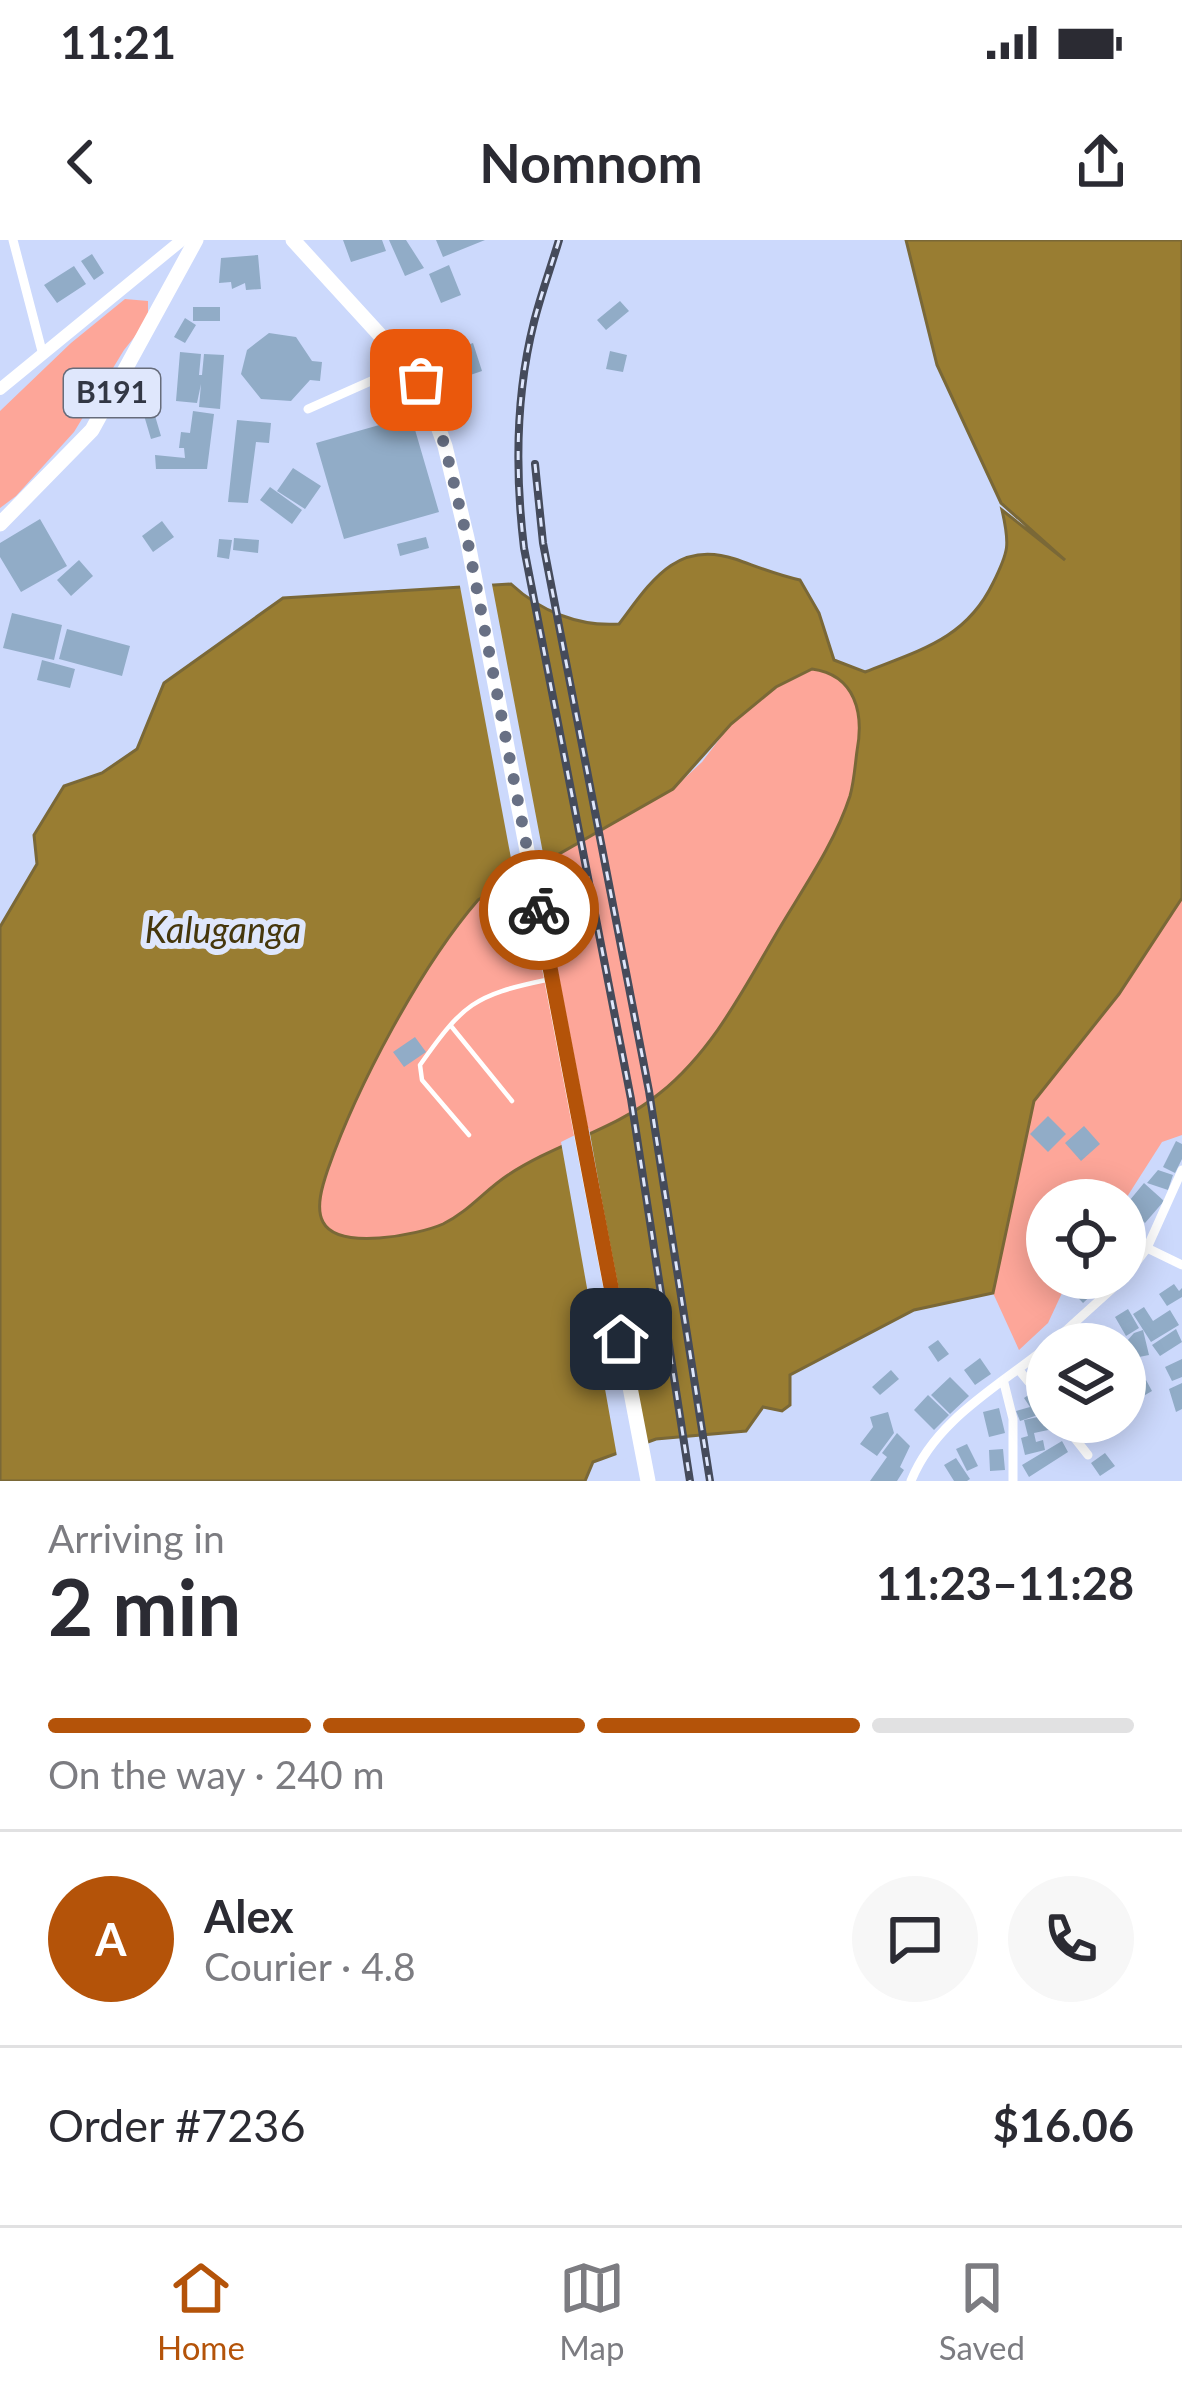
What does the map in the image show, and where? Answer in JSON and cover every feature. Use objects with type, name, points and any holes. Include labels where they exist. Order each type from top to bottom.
[{"type":"main road","name":"B191","points":[[0,524],[92,430],[196,240]]},
{"type":"main road","points":[[298,241],[421,380],[435,413],[467,538],[647,1477]]},
{"type":"street","points":[[13,240],[44,355]]},
{"type":"street","points":[[0,389],[182,240]]},
{"type":"street","points":[[308,409],[407,365]]},
{"type":"street","points":[[1146,1251],[1182,1171]]},
{"type":"street","points":[[1169,1202],[1182,1210]]},
{"type":"street","points":[[1148,1248],[1182,1265]]},
{"type":"street","points":[[1075,1323],[1102,1299]]},
{"type":"street","points":[[911,1481],[933,1444],[969,1406],[1026,1364]]},
{"type":"street","points":[[1019,1370],[1026,1378]]},
{"type":"street","points":[[1004,1383],[1013,1419],[1013,1481]]},
{"type":"street","points":[[1078,1443],[1088,1455]]},
{"type":"lane","points":[[469,1135],[419,1073],[420,1065],[476,1000],[552,979]]},
{"type":"lane","points":[[451,1026],[512,1101]]},
{"type":"shaded area","points":[[125,299],[148,301],[148,320],[74,432],[0,508],[0,411]]},
{"type":"shaded area","points":[[812,669],[839,679],[858,710],[860,737],[850,796],[810,878],[728,1014],[680,1076],[643,1106],[526,1164],[442,1224],[379,1238],[331,1231],[321,1216],[321,1195],[356,1101],[413,992],[478,900],[673,789],[702,762],[731,724],[776,687]]},
{"type":"shaded area","points":[[1182,897],[1182,1135],[1162,1142],[1138,1179],[1026,1179],[1026,1299],[1059,1299],[1048,1323],[1026,1323],[1026,1343],[1019,1350],[993,1293],[1034,1101]]},
{"type":"water","name":"Kaluganga","points":[[906,240],[1182,240],[1182,898],[1119,994],[1034,1101],[993,1293],[914,1310],[790,1375],[790,1405],[782,1411],[763,1407],[746,1431],[656,1439],[593,1462],[585,1481],[0,1481],[0,927],[37,864],[34,835],[64,786],[102,773],[137,749],[164,683],[283,598],[511,584],[561,615],[589,623],[619,624],[666,569],[696,555],[714,554],[800,580],[819,613],[834,660],[865,672],[923,649],[969,617],[993,583],[1006,548],[1002,510],[1065,560],[1001,503],[937,365]],"holes":[[[812,669],[827,673],[847,688],[857,710],[859,737],[850,796],[810,878],[728,1014],[680,1076],[643,1106],[526,1164],[443,1224],[379,1238],[331,1231],[321,1216],[321,1195],[356,1101],[413,992],[478,900],[673,789],[731,724],[776,687]]]},
{"type":"pier","points":[[491,579],[546,869],[516,885],[459,581]]},
{"type":"pier","points":[[589,1128],[646,1450],[618,1462],[561,1142]]},
{"type":"building","points":[[343,240],[382,240],[386,251],[351,262]]},
{"type":"building","points":[[389,240],[406,240],[424,268],[405,276]]},
{"type":"building","points":[[436,240],[485,240],[443,257]]},
{"type":"building","points":[[92,254],[104,273],[94,280],[81,261]]},
{"type":"building","points":[[258,255],[261,289],[246,290],[245,283],[232,289],[231,282],[219,283],[221,258]]},
{"type":"building","points":[[449,265],[461,295],[441,303],[429,274]]},
{"type":"building","points":[[74,266],[86,284],[57,303],[44,285]]},
{"type":"building","points":[[620,301],[629,311],[606,330],[597,320]]},
{"type":"building","points":[[193,307],[220,307],[220,321],[193,321]]},
{"type":"building","points":[[185,318],[196,325],[185,343],[174,337]]},
{"type":"building","points":[[269,333],[296,337],[312,361],[322,362],[320,381],[310,380],[291,401],[261,399],[241,374],[247,350]]},
{"type":"building","points":[[473,343],[482,371],[441,385],[432,358]]},
{"type":"building","points":[[610,351],[627,355],[623,372],[606,369]]},
{"type":"building","points":[[180,352],[201,354],[199,375],[204,354],[224,355],[220,409],[199,407],[201,384],[197,403],[176,401]]},
{"type":"building","points":[[153,409],[161,436],[151,439],[143,412]]},
{"type":"building","points":[[193,411],[214,414],[207,469],[156,469],[155,455],[185,458],[184,448],[179,448],[181,432],[190,433]]},
{"type":"building","points":[[411,416],[439,512],[344,539],[316,443]]},
{"type":"building","points":[[237,420],[271,423],[269,443],[256,442],[248,503],[228,502]]},
{"type":"building","points":[[293,468],[321,486],[305,509],[277,491]]},
{"type":"building","points":[[270,487],[302,510],[292,524],[260,500]]},
{"type":"building","points":[[40,519],[67,566],[21,592],[0,557],[0,543]]},
{"type":"building","points":[[162,521],[174,537],[153,552],[142,536]]},
{"type":"building","points":[[426,537],[429,548],[400,556],[397,544]]},
{"type":"building","points":[[234,538],[259,540],[258,553],[233,550]]},
{"type":"building","points":[[219,539],[232,540],[229,559],[217,557]]},
{"type":"building","points":[[79,560],[93,576],[71,596],[57,580]]},
{"type":"building","points":[[12,613],[62,625],[54,660],[3,648]]},
{"type":"building","points":[[67,629],[130,646],[122,676],[59,659]]},
{"type":"building","points":[[42,660],[75,669],[70,688],[37,680]]},
{"type":"building","points":[[415,1037],[426,1052],[404,1067],[393,1052]]},
{"type":"building","points":[[1048,1116],[1066,1134],[1048,1152],[1030,1134]]},
{"type":"building","points":[[1084,1126],[1100,1144],[1081,1161],[1065,1143]]},
{"type":"building","points":[[1176,1141],[1182,1144],[1182,1159],[1175,1173],[1163,1167]]},
{"type":"building","points":[[1158,1170],[1173,1175],[1168,1190],[1147,1183]]},
{"type":"building","points":[[1146,1185],[1164,1201],[1146,1222]]},
{"type":"building","points":[[1174,1284],[1179,1291],[1182,1288],[1182,1297],[1167,1306],[1159,1294]]},
{"type":"building","points":[[1144,1307],[1153,1321],[1170,1310],[1179,1325],[1151,1342],[1146,1323],[1139,1323],[1133,1314]]},
{"type":"building","points":[[1128,1309],[1136,1323],[1118,1323],[1115,1317]]},
{"type":"building","points":[[1176,1329],[1182,1342],[1160,1356],[1152,1345]]},
{"type":"building","points":[[938,1340],[949,1354],[938,1362],[928,1347]]},
{"type":"building","points":[[980,1358],[991,1374],[975,1385],[964,1370]]},
{"type":"building","points":[[1182,1359],[1182,1377],[1172,1381],[1165,1367]]},
{"type":"building","points":[[891,1370],[899,1379],[880,1395],[872,1387]]},
{"type":"building","points":[[950,1377],[969,1396],[950,1414],[931,1395]]},
{"type":"building","points":[[1182,1383],[1182,1409],[1176,1412],[1169,1389]]},
{"type":"building","points":[[928,1395],[949,1415],[934,1430],[914,1410]]},
{"type":"building","points":[[999,1408],[1005,1433],[989,1437],[983,1412]]},
{"type":"building","points":[[888,1412],[894,1433],[877,1456],[860,1444],[873,1427],[870,1417]]},
{"type":"building","points":[[897,1433],[910,1446],[900,1467],[904,1470],[897,1481],[870,1481],[887,1457],[882,1453]]},
{"type":"building","points":[[1026,1437],[1026,1443],[1044,1443],[1045,1450],[1025,1455],[1021,1438]]},
{"type":"building","points":[[1059,1443],[1068,1452],[1029,1477],[1022,1465]]},
{"type":"building","points":[[967,1444],[978,1466],[967,1471],[956,1449]]},
{"type":"building","points":[[1003,1449],[1005,1470],[990,1471],[989,1450]]},
{"type":"building","points":[[1105,1453],[1115,1466],[1100,1476],[1091,1463]]},
{"type":"building","points":[[956,1458],[967,1481],[954,1481],[944,1465]]},
{"type":"railway","points":[[559,240],[523,378],[518,463],[524,548],[631,1099],[690,1481]]},
{"type":"railway","points":[[535,464],[543,543],[649,1091],[710,1481]]},
{"type":"way so far","points":[[421,380],[445,446],[467,538],[539,910]]},
{"type":"route","points":[[539,910],[621,1339]]}]
